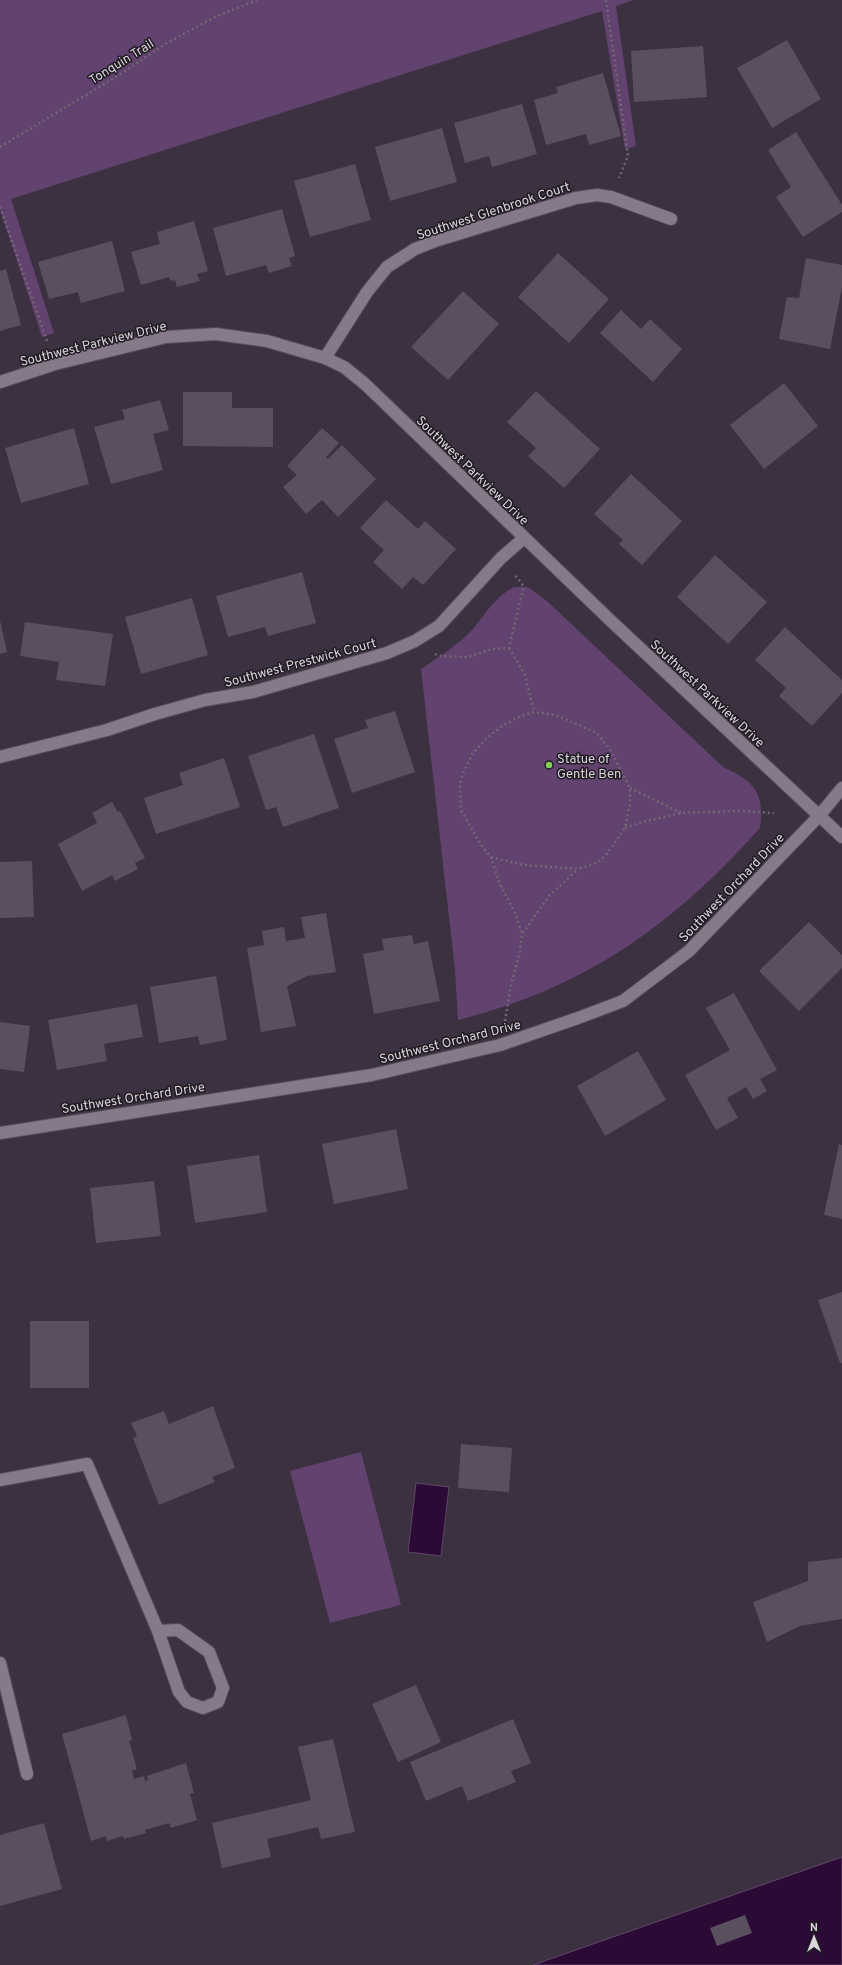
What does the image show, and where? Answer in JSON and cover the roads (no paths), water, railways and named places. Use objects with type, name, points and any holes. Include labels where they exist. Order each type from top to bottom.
[{"type":"street","name":"Southwest Glenbrook Court","points":[[325,358],[376,279],[387,267],[415,250],[438,240],[576,198],[597,195],[611,197],[671,219]]},
{"type":"street","name":"Southwest Parkview Drive","points":[[0,382],[55,364],[166,337],[216,334],[267,341],[325,358],[344,367],[365,384],[524,538],[842,837]]},
{"type":"street","name":"Southwest Prestwick Court","points":[[0,757],[107,730],[155,714],[205,700],[253,692],[387,653],[415,641],[439,626],[501,558],[524,538]]},
{"type":"street","name":"Southwest Orchard Drive","points":[[0,1132],[372,1075],[500,1045],[578,1018],[623,1000],[688,951],[819,816],[842,788]]},
{"type":"street","points":[[0,1480],[87,1464],[158,1631],[179,1692],[187,1702],[203,1708],[218,1702],[223,1688],[209,1652],[178,1630],[158,1631]]},
{"type":"street","points":[[0,1663],[27,1774]]},
{"type":"place","name":"Statue of Gentle Ben","points":[[549,765]]}]
